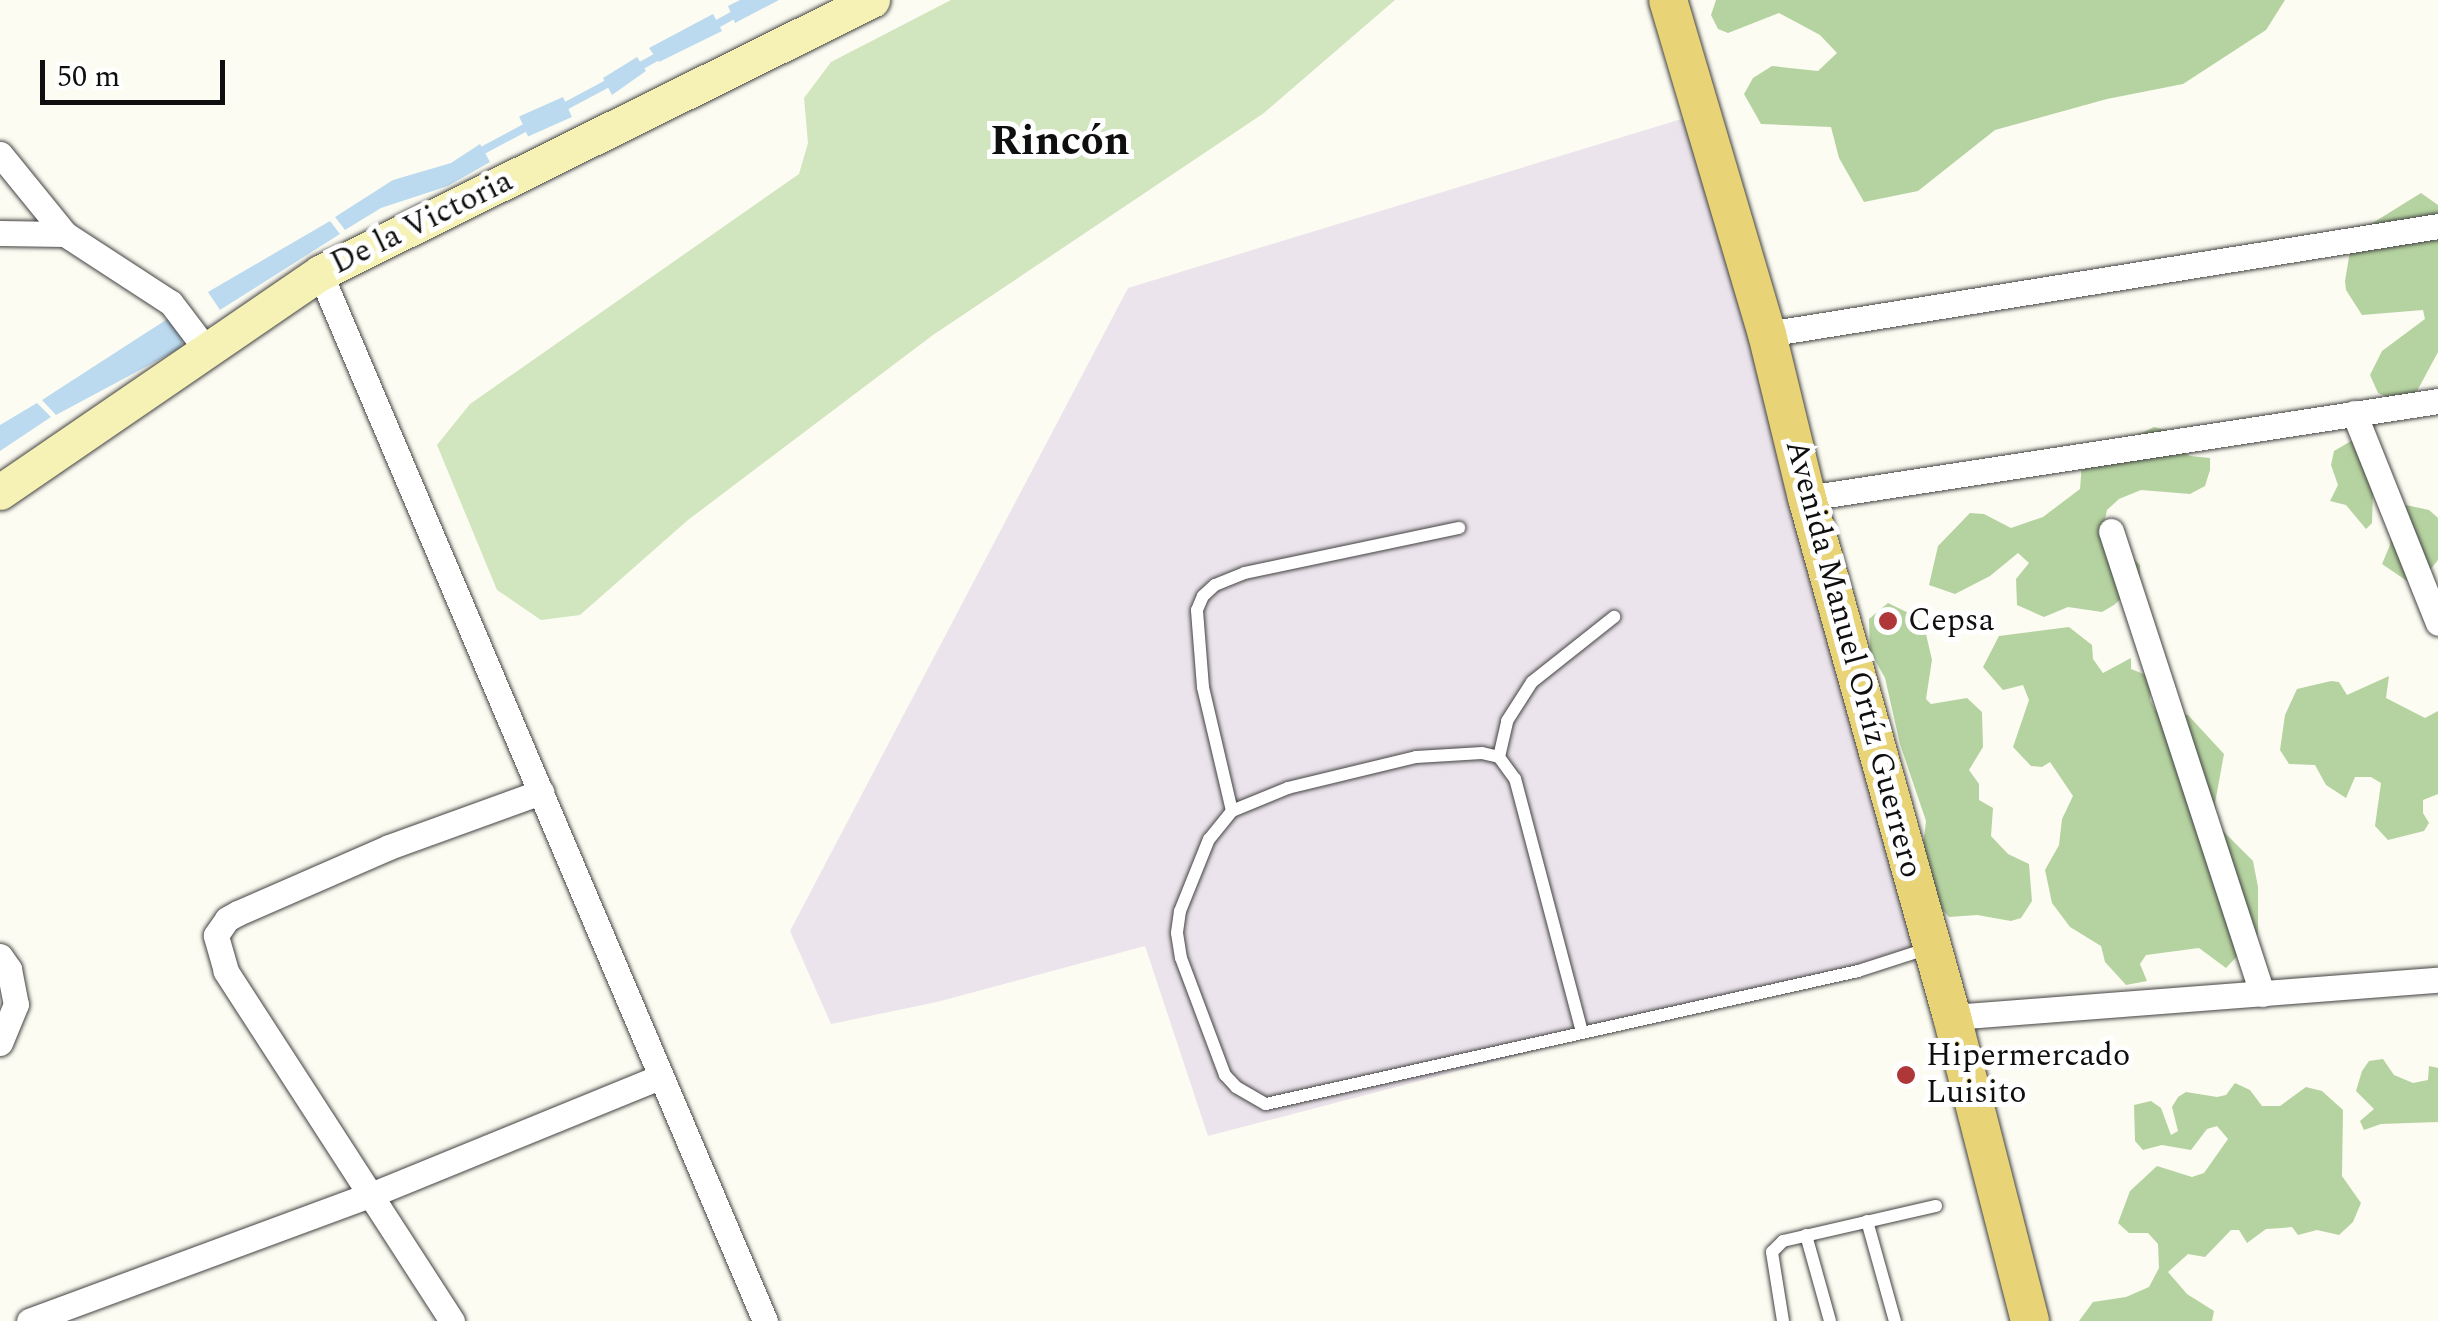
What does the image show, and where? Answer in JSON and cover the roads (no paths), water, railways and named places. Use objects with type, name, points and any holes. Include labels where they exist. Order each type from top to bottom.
[{"type":"main road","name":"De la Victoria","points":[[0,492],[320,273],[872,0]]},
{"type":"main road","name":"Avenida Manuel Ortíz Guerrero","points":[[1668,0],[1767,334],[1807,498],[1952,1017],[2030,1321]]},
{"type":"street","points":[[0,154],[65,234],[170,303],[208,352]]},
{"type":"street","points":[[1767,334],[2438,226]]},
{"type":"street","points":[[0,234],[65,234]]},
{"type":"street","points":[[320,273],[766,1321]]},
{"type":"street","points":[[1807,498],[2438,401]]},
{"type":"street","points":[[2354,413],[2438,623]]},
{"type":"street","points":[[2111,531],[2262,994]]},
{"type":"street","points":[[452,1321],[226,970],[216,935],[238,913],[389,847],[540,792]]},
{"type":"street","points":[[0,956],[9,969],[16,1004],[0,1043]]},
{"type":"street","points":[[1952,1017],[2438,980]]},
{"type":"street","points":[[29,1321],[373,1194],[659,1077]]},
{"type":"lane","points":[[1232,811],[1203,687],[1197,610],[1203,596],[1214,584],[1246,572],[1459,528]]},
{"type":"lane","points":[[1499,757],[1508,721],[1532,682],[1614,617]]},
{"type":"lane","points":[[1582,1032],[1515,780],[1499,757],[1482,753],[1398,761],[1288,788],[1232,811],[1209,839],[1180,910],[1177,933],[1210,1046],[1224,1075],[1253,1099],[1266,1104],[1858,972],[1931,948]]},
{"type":"lane","points":[[1783,1321],[1772,1252],[1783,1240],[1936,1206]]},
{"type":"lane","points":[[1868,1220],[1895,1321]]},
{"type":"lane","points":[[1806,1234],[1830,1321]]},
{"type":"water","points":[[740,0],[779,0],[735,23],[728,6]]},
{"type":"water","points":[[713,14],[722,31],[659,62],[649,48]]},
{"type":"water","points":[[637,57],[646,71],[612,95],[603,78]]},
{"type":"water","points":[[563,97],[572,117],[528,137],[519,117]]},
{"type":"water","points":[[480,144],[490,162],[448,186],[381,208],[345,230],[335,217],[393,180],[451,163]]},
{"type":"water","points":[[330,221],[340,234],[220,310],[208,292]]},
{"type":"water","points":[[172,316],[184,334],[181,348],[56,415],[42,400]]},
{"type":"water","points":[[37,403],[51,417],[0,451],[0,425]]},
{"type":"waterway","points":[[710,28],[741,11]]},
{"type":"waterway","points":[[635,69],[662,54]]},
{"type":"waterway","points":[[560,109],[614,80]]},
{"type":"waterway","points":[[476,154],[530,125]]},
{"type":"place","name":"Cepsa","points":[[1888,621]]},
{"type":"place","name":"Hipermercado Luisito","points":[[1906,1075]]},
{"type":"district","name":"Rincón","points":[[1060,142]]}]
